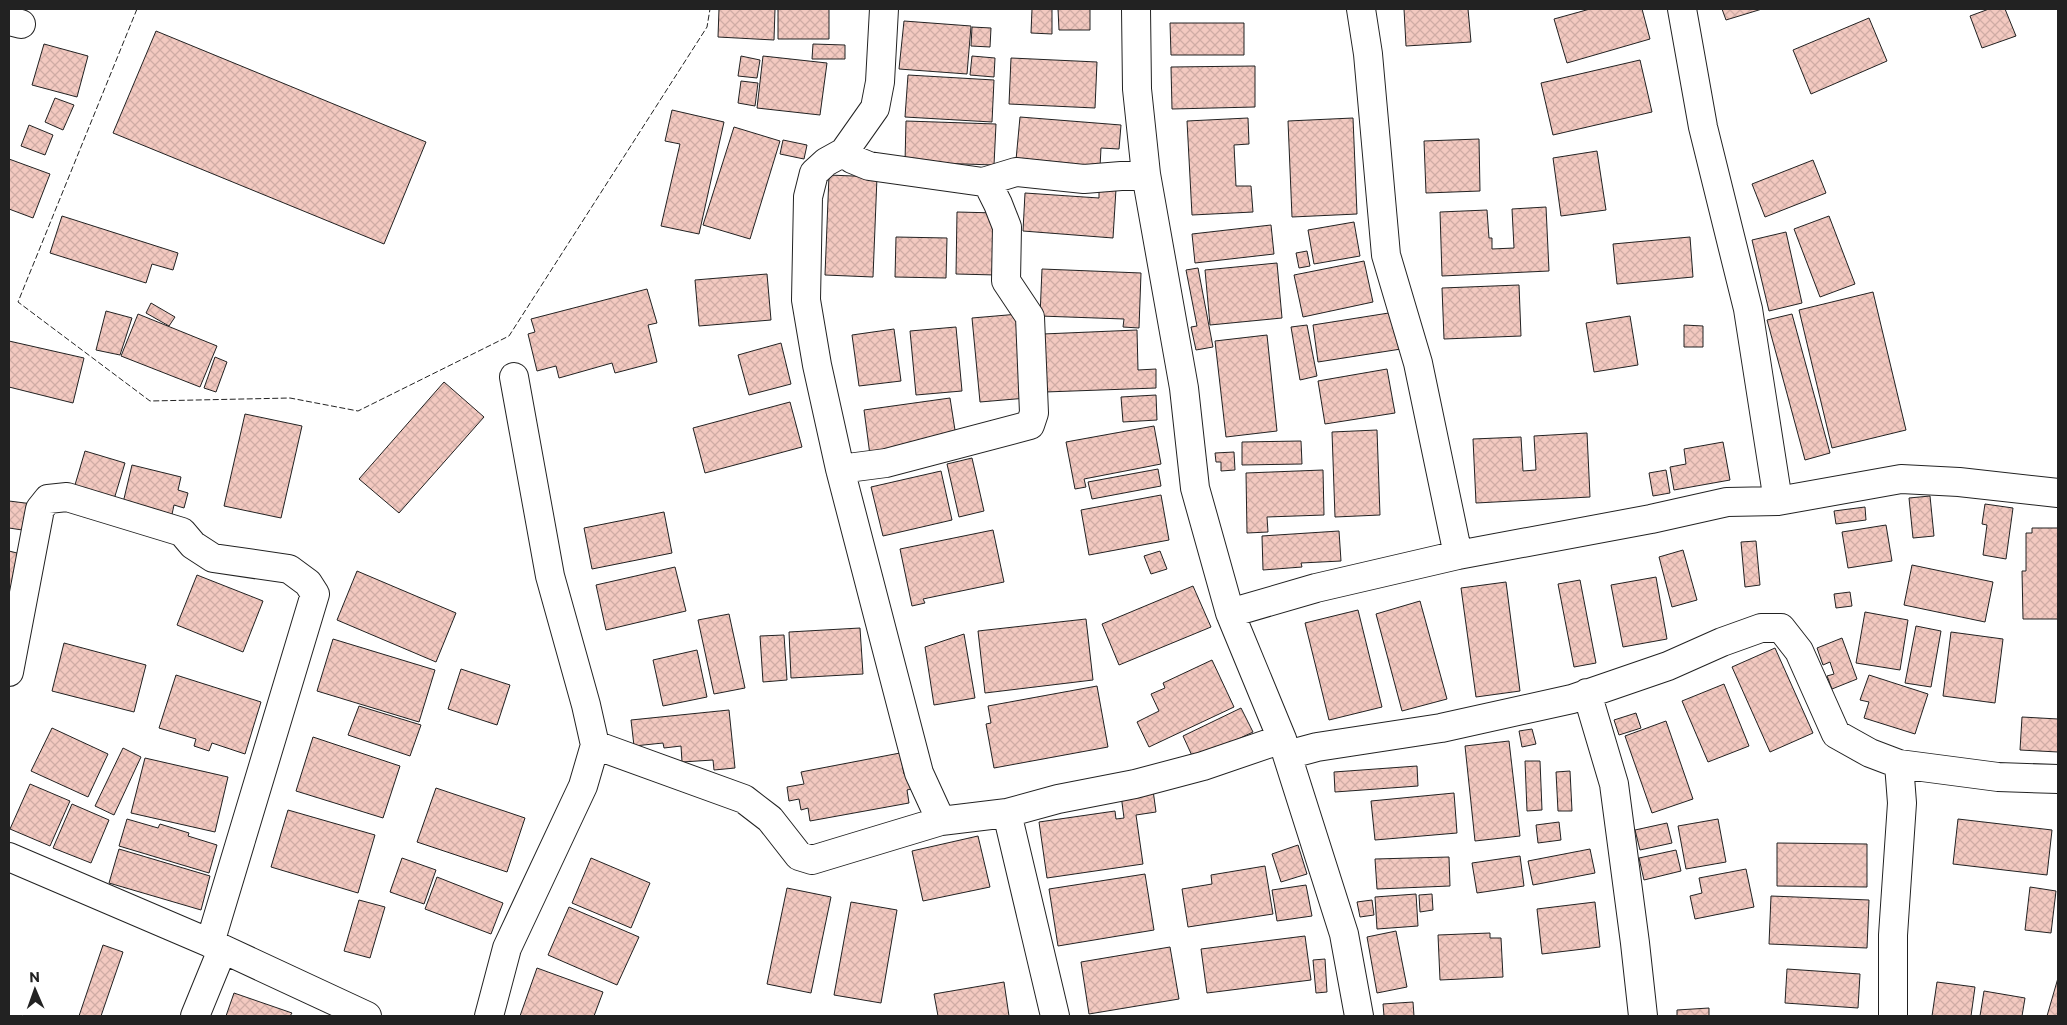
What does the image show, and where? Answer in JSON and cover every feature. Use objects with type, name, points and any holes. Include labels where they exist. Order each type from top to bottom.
[{"type":"street","points":[[884,9],[880,82],[876,108],[844,152],[826,162],[814,173],[808,197],[806,300],[817,365],[840,469],[919,773],[941,822]]},
{"type":"street","points":[[1136,9],[1138,89],[1146,174],[1170,298],[1184,388],[1195,488],[1230,613],[1284,747],[1344,934],[1359,1016]]},
{"type":"street","points":[[1361,9],[1368,54],[1386,255],[1418,363],[1458,555]]},
{"type":"street","points":[[1682,9],[1703,127],[1748,309],[1778,501]]},
{"type":"street","points":[[844,152],[852,159],[870,166],[983,182],[1016,172],[1084,179],[1146,174]]},
{"type":"street","points":[[840,469],[886,463],[1030,425],[1034,413],[1030,316],[1006,281],[1007,227],[998,204],[988,186],[983,182]]},
{"type":"street","points":[[488,1016],[508,948],[583,786],[595,745],[586,705],[550,576],[514,377]]},
{"type":"street","points":[[1230,613],[1316,588],[1458,555],[1727,502],[1778,501],[1901,479],[1960,482],[2058,493]]},
{"type":"street","points":[[9,672],[40,508],[48,499],[66,497],[182,532],[193,545],[213,558],[289,569],[308,583],[314,594],[216,946],[194,1016]]},
{"type":"street","points":[[595,745],[744,799],[770,819],[799,856],[812,860],[941,822],[1007,813],[1058,799],[1161,777],[1284,747],[1317,747],[1441,728],[1572,699],[1668,666],[1722,642],[1761,628],[1781,628],[1798,651],[1836,734],[1870,753],[1899,764],[1998,777],[2058,779]]},
{"type":"street","points":[[1587,693],[1614,784],[1635,943],[1642,1016]]},
{"type":"street","points":[[1892,1016],[1893,936],[1902,803],[1899,764]]},
{"type":"street","points":[[1007,813],[1055,1016]]},
{"type":"street","points":[[12,865],[216,946],[367,1016]]},
{"type":"building","points":[[719,9],[775,9],[774,40],[718,37]]},
{"type":"building","points":[[778,9],[829,9],[829,39],[778,39]]},
{"type":"building","points":[[1032,9],[1052,9],[1052,34],[1031,33]]},
{"type":"building","points":[[1058,9],[1090,9],[1090,30],[1059,30]]},
{"type":"building","points":[[1404,9],[1468,9],[1471,42],[1406,46]]},
{"type":"building","points":[[1590,9],[1642,9],[1650,39],[1567,63],[1554,19]]},
{"type":"building","points":[[1722,9],[1762,9],[1726,20]]},
{"type":"building","points":[[1989,9],[2005,9],[2016,36],[1982,48],[1970,16]]},
{"type":"building","points":[[1869,18],[1887,61],[1811,94],[1793,50]]},
{"type":"building","points":[[904,21],[971,26],[967,74],[899,69]]},
{"type":"building","points":[[1170,23],[1244,23],[1244,55],[1171,55]]},
{"type":"building","points":[[972,27],[991,28],[990,47],[971,46]]},
{"type":"building","points":[[156,31],[426,142],[384,244],[113,133]]},
{"type":"building","points":[[44,44],[88,56],[77,97],[32,85]]},
{"type":"building","points":[[813,44],[845,45],[845,59],[812,59]]},
{"type":"building","points":[[741,56],[760,60],[757,78],[738,76]]},
{"type":"building","points":[[763,56],[827,63],[820,115],[757,108]]},
{"type":"building","points":[[972,56],[995,58],[994,77],[970,75]]},
{"type":"building","points":[[1011,58],[1097,62],[1095,108],[1009,104]]},
{"type":"building","points":[[1640,60],[1652,112],[1553,135],[1541,83]]},
{"type":"building","points":[[1255,66],[1255,107],[1172,109],[1171,67]]},
{"type":"building","points":[[908,75],[994,80],[992,122],[905,117]]},
{"type":"building","points":[[741,81],[758,83],[755,106],[738,103]]},
{"type":"building","points":[[55,98],[74,105],[63,130],[45,122]]},
{"type":"building","points":[[672,110],[724,122],[699,234],[661,226],[680,144],[665,141]]},
{"type":"building","points":[[1020,117],[1121,125],[1119,149],[1101,148],[1100,167],[1016,160]]},
{"type":"building","points":[[1248,118],[1249,144],[1234,145],[1236,186],[1251,186],[1253,212],[1192,215],[1187,121]]},
{"type":"building","points":[[1353,118],[1357,214],[1292,217],[1288,121]]},
{"type":"building","points":[[906,121],[996,124],[994,165],[905,162]]},
{"type":"building","points":[[29,125],[53,135],[45,155],[21,146]]},
{"type":"building","points":[[734,127],[780,141],[750,239],[703,225]]},
{"type":"building","points":[[1479,139],[1480,191],[1426,193],[1424,141]]},
{"type":"building","points":[[783,140],[807,145],[804,159],[780,154]]},
{"type":"building","points":[[1597,151],[1606,210],[1561,216],[1553,158]]},
{"type":"building","points":[[9,159],[50,174],[33,218],[9,209]]},
{"type":"building","points":[[1813,160],[1826,193],[1765,217],[1752,184]]},
{"type":"building","points":[[829,175],[877,177],[873,277],[825,275]]},
{"type":"building","points":[[1099,188],[1116,189],[1113,238],[1023,231],[1025,193],[1099,198]]},
{"type":"building","points":[[1546,207],[1549,271],[1442,276],[1440,212],[1487,210],[1489,238],[1492,238],[1492,249],[1514,248],[1512,209]]},
{"type":"building","points":[[957,212],[997,213],[996,275],[956,274]]},
{"type":"building","points":[[62,216],[178,253],[173,270],[152,264],[146,283],[50,253]]},
{"type":"building","points":[[1829,216],[1855,284],[1820,297],[1794,229]]},
{"type":"building","points":[[1354,222],[1360,256],[1314,264],[1308,230]]},
{"type":"building","points":[[1271,225],[1274,254],[1195,263],[1192,234]]},
{"type":"building","points":[[1786,232],[1802,303],[1769,311],[1752,240]]},
{"type":"building","points":[[896,237],[947,238],[946,278],[895,277]]},
{"type":"building","points":[[1690,237],[1693,277],[1617,284],[1613,244]]},
{"type":"building","points":[[1307,251],[1310,266],[1299,268],[1296,253]]},
{"type":"building","points":[[1364,261],[1373,302],[1303,317],[1294,275]]},
{"type":"building","points":[[1277,263],[1282,318],[1210,325],[1205,270]]},
{"type":"building","points":[[1198,268],[1213,347],[1196,350],[1191,327],[1197,326],[1186,270]]},
{"type":"building","points":[[1042,269],[1141,273],[1139,328],[1123,327],[1124,319],[1040,316]]},
{"type":"building","points":[[767,274],[771,320],[699,326],[695,280]]},
{"type":"building","points":[[1519,285],[1521,336],[1444,339],[1442,288]]},
{"type":"building","points":[[647,289],[657,323],[648,325],[657,362],[615,373],[612,363],[559,378],[556,366],[537,371],[528,334],[535,332],[531,319]]},
{"type":"building","points":[[1873,292],[1906,430],[1832,448],[1799,310]]},
{"type":"building","points":[[151,303],[175,317],[169,326],[146,313]]},
{"type":"building","points":[[106,311],[132,318],[120,355],[96,350]]},
{"type":"building","points":[[1395,312],[1401,349],[1318,362],[1313,325]]},
{"type":"building","points":[[138,314],[217,346],[200,387],[121,356]]},
{"type":"building","points":[[1019,314],[1027,398],[980,402],[972,318]]},
{"type":"building","points":[[1792,314],[1830,453],[1805,460],[1767,320]]},
{"type":"building","points":[[1630,316],[1638,365],[1594,372],[1586,323]]},
{"type":"building","points":[[1307,325],[1317,376],[1300,380],[1291,327]]},
{"type":"building","points":[[1684,325],[1703,326],[1703,347],[1684,347]]},
{"type":"building","points":[[956,327],[962,391],[916,395],[910,331]]},
{"type":"building","points":[[894,329],[901,381],[859,386],[852,335]]},
{"type":"building","points":[[1137,330],[1138,370],[1156,369],[1156,388],[1045,392],[1043,334]]},
{"type":"building","points":[[1267,335],[1277,431],[1226,437],[1215,341]]},
{"type":"building","points":[[9,341],[84,358],[73,403],[9,387]]},
{"type":"building","points":[[781,343],[791,384],[749,395],[738,355]]},
{"type":"building","points":[[215,357],[227,362],[216,392],[204,388]]},
{"type":"building","points":[[1387,369],[1395,413],[1325,424],[1318,381]]},
{"type":"building","points":[[444,382],[484,417],[399,513],[359,479]]},
{"type":"building","points":[[1156,395],[1157,420],[1123,422],[1121,397]]},
{"type":"building","points":[[950,398],[957,443],[870,455],[864,410]]},
{"type":"building","points":[[790,402],[802,447],[705,473],[693,428]]},
{"type":"building","points":[[245,414],[302,426],[281,518],[224,506]]},
{"type":"building","points":[[1154,426],[1161,464],[1084,479],[1086,487],[1075,489],[1066,442]]},
{"type":"building","points":[[1377,430],[1380,515],[1335,517],[1332,432]]},
{"type":"building","points":[[1587,433],[1590,497],[1476,503],[1473,439],[1521,437],[1523,471],[1536,470],[1534,436]]},
{"type":"building","points":[[1301,441],[1302,464],[1242,465],[1242,442]]},
{"type":"building","points":[[1723,442],[1730,480],[1674,490],[1670,467],[1686,464],[1684,449]]},
{"type":"building","points":[[85,451],[125,463],[112,506],[72,495]]},
{"type":"building","points":[[1234,452],[1235,470],[1221,471],[1221,462],[1216,462],[1215,453]]},
{"type":"building","points":[[972,458],[984,511],[959,517],[947,464]]},
{"type":"building","points":[[132,465],[181,477],[178,490],[188,493],[184,508],[174,505],[171,519],[122,507]]},
{"type":"building","points":[[1158,469],[1161,486],[1092,499],[1088,482]]},
{"type":"building","points":[[1323,470],[1324,515],[1267,517],[1268,532],[1247,533],[1246,473]]},
{"type":"building","points":[[1666,470],[1670,493],[1653,496],[1649,473]]},
{"type":"building","points":[[941,471],[952,520],[883,536],[871,487]]},
{"type":"building","points":[[1161,495],[1169,540],[1089,555],[1081,510]]},
{"type":"building","points":[[1930,496],[1934,536],[1913,538],[1909,498]]},
{"type":"building","points":[[9,501],[33,504],[29,531],[9,528]]},
{"type":"building","points":[[1985,504],[2013,508],[2006,559],[1983,555],[1987,525],[1982,524]]},
{"type":"building","points":[[1865,507],[1866,520],[1836,524],[1834,511]]},
{"type":"building","points":[[664,512],[672,553],[592,569],[584,528]]},
{"type":"building","points":[[1886,525],[1892,561],[1848,568],[1842,532]]},
{"type":"building","points":[[2032,528],[2058,528],[2058,619],[2023,619],[2022,571],[2026,571],[2026,533],[2032,533]]},
{"type":"building","points":[[993,530],[1004,582],[923,599],[925,603],[912,606],[900,549]]},
{"type":"building","points":[[1339,531],[1341,561],[1301,563],[1302,567],[1263,570],[1262,536]]},
{"type":"building","points":[[1756,541],[1760,585],[1745,587],[1741,542]]},
{"type":"building","points":[[1683,550],[1697,600],[1672,607],[1659,557]]},
{"type":"building","points":[[9,551],[21,554],[9,602]]},
{"type":"building","points":[[1160,551],[1167,569],[1151,574],[1144,556]]},
{"type":"building","points":[[1912,565],[1993,582],[1985,622],[1904,605]]},
{"type":"building","points":[[675,567],[686,611],[606,630],[596,585]]},
{"type":"building","points":[[357,571],[456,613],[436,662],[337,620]]},
{"type":"building","points":[[197,575],[263,601],[243,652],[177,625]]},
{"type":"building","points":[[1656,577],[1667,639],[1623,647],[1611,585]]},
{"type":"building","points":[[1580,580],[1596,663],[1574,667],[1558,584]]},
{"type":"building","points":[[1506,582],[1520,691],[1476,697],[1461,588]]},
{"type":"building","points":[[1193,586],[1211,627],[1119,665],[1102,624]]},
{"type":"building","points":[[1850,592],[1852,606],[1836,608],[1834,594]]},
{"type":"building","points":[[1420,601],[1447,699],[1402,711],[1376,614]]},
{"type":"building","points":[[1358,610],[1382,707],[1329,720],[1305,623]]},
{"type":"building","points":[[1865,612],[1908,620],[1900,670],[1856,663]]},
{"type":"building","points":[[729,614],[745,688],[714,694],[698,620]]},
{"type":"building","points":[[1086,619],[1093,680],[985,693],[978,631]]},
{"type":"building","points":[[1916,626],[1941,631],[1931,687],[1905,683]]},
{"type":"building","points":[[860,628],[863,674],[791,678],[789,632]]},
{"type":"building","points":[[1951,632],[2003,639],[1995,703],[1943,696]]},
{"type":"building","points":[[964,634],[975,698],[934,705],[925,647]]},
{"type":"building","points":[[784,635],[787,680],[763,682],[760,636]]},
{"type":"building","points":[[1842,638],[1857,679],[1832,689],[1827,676],[1834,674],[1830,662],[1823,665],[1817,648]]},
{"type":"building","points":[[333,639],[435,670],[419,722],[317,691]]},
{"type":"building","points":[[64,643],[146,665],[134,712],[52,691]]},
{"type":"building","points":[[1775,648],[1813,733],[1770,752],[1732,667]]},
{"type":"building","points":[[697,650],[707,697],[663,706],[653,660]]},
{"type":"building","points":[[1212,660],[1234,707],[1149,747],[1137,722],[1159,711],[1151,694],[1165,688],[1163,683]]},
{"type":"building","points":[[461,669],[510,685],[497,725],[448,709]]},
{"type":"building","points":[[176,675],[261,702],[245,754],[212,743],[209,751],[194,746],[196,739],[159,728]]},
{"type":"building","points":[[1869,675],[1928,694],[1915,734],[1864,718],[1869,702],[1860,700]]},
{"type":"building","points":[[1724,684],[1749,746],[1708,762],[1682,701]]},
{"type":"building","points":[[1097,686],[1108,747],[994,768],[986,724],[991,723],[988,706]]},
{"type":"building","points":[[359,706],[421,725],[410,756],[348,735]]},
{"type":"building","points":[[1241,708],[1253,732],[1194,760],[1183,736]]},
{"type":"building","points":[[729,710],[735,768],[714,770],[713,760],[682,762],[681,746],[664,748],[663,743],[634,746],[631,720]]},
{"type":"building","points":[[1636,713],[1641,728],[1619,735],[1614,720]]},
{"type":"building","points":[[2022,717],[2058,719],[2058,752],[2020,750]]},
{"type":"building","points":[[1666,721],[1693,799],[1652,813],[1625,736]]},
{"type":"building","points":[[52,728],[108,754],[88,797],[31,771]]},
{"type":"building","points":[[1532,729],[1536,744],[1522,747],[1519,731]]},
{"type":"building","points":[[313,737],[400,766],[383,818],[296,791]]},
{"type":"building","points":[[1509,741],[1520,836],[1475,841],[1465,746]]},
{"type":"building","points":[[123,748],[141,757],[114,815],[95,806]]},
{"type":"building","points":[[900,753],[904,774],[908,774],[911,789],[907,790],[909,803],[810,821],[808,808],[801,810],[799,799],[789,801],[787,787],[804,784],[801,772]]},
{"type":"building","points":[[145,758],[228,777],[215,832],[131,813]]},
{"type":"building","points":[[1525,761],[1540,761],[1542,810],[1527,811]]},
{"type":"building","points":[[1417,766],[1418,786],[1335,792],[1334,772]]},
{"type":"building","points":[[1570,771],[1572,811],[1558,811],[1556,772]]},
{"type":"building","points":[[30,784],[70,801],[50,846],[10,829]]},
{"type":"building","points":[[436,788],[525,818],[507,872],[417,842]]},
{"type":"building","points":[[1153,790],[1156,812],[1136,815],[1143,864],[1047,878],[1039,822],[1115,811],[1116,819],[1124,818],[1121,795]]},
{"type":"building","points":[[1454,793],[1457,833],[1375,840],[1371,801]]},
{"type":"building","points":[[72,804],[109,820],[91,863],[53,848]]},
{"type":"building","points":[[288,810],[375,835],[358,893],[271,867]]},
{"type":"building","points":[[127,819],[158,828],[160,824],[189,833],[188,836],[217,845],[209,873],[119,846]]},
{"type":"building","points":[[1718,819],[1726,862],[1686,869],[1678,826]]},
{"type":"building","points":[[1958,819],[2052,830],[2047,875],[1953,864]]},
{"type":"building","points":[[1559,822],[1561,840],[1538,843],[1536,825]]},
{"type":"building","points":[[1667,823],[1672,843],[1640,850],[1635,830]]},
{"type":"building","points":[[978,836],[990,887],[923,901],[912,851]]},
{"type":"building","points":[[1777,843],[1867,844],[1867,887],[1777,886]]},
{"type":"building","points":[[1298,845],[1307,874],[1281,882],[1272,854]]},
{"type":"building","points":[[119,849],[210,876],[201,910],[109,883]]},
{"type":"building","points":[[1590,849],[1595,873],[1533,885],[1528,861]]},
{"type":"building","points":[[1676,850],[1681,871],[1644,880],[1639,858]]},
{"type":"building","points":[[1520,856],[1524,886],[1477,893],[1472,863]]},
{"type":"building","points":[[1449,857],[1450,886],[1377,889],[1375,859]]},
{"type":"building","points":[[402,858],[436,870],[424,904],[390,892]]},
{"type":"building","points":[[591,858],[650,883],[631,928],[572,903]]},
{"type":"building","points":[[1265,866],[1273,914],[1188,927],[1182,889],[1212,884],[1211,875]]},
{"type":"building","points":[[1746,869],[1754,907],[1695,919],[1690,896],[1702,893],[1699,878]]},
{"type":"building","points":[[1145,874],[1154,930],[1058,946],[1049,889]]},
{"type":"building","points":[[437,877],[503,903],[491,934],[425,909]]},
{"type":"building","points":[[1306,885],[1312,916],[1277,921],[1272,890]]},
{"type":"building","points":[[2030,887],[2056,891],[2051,933],[2025,930]]},
{"type":"building","points":[[787,888],[831,897],[811,993],[767,984]]},
{"type":"building","points":[[1416,894],[1418,926],[1377,929],[1375,897]]},
{"type":"building","points":[[1432,894],[1433,910],[1420,912],[1419,895]]},
{"type":"building","points":[[1771,896],[1869,900],[1867,948],[1769,944]]},
{"type":"building","points":[[359,900],[385,907],[370,958],[344,951]]},
{"type":"building","points":[[1372,900],[1374,915],[1360,917],[1357,902]]},
{"type":"building","points":[[851,902],[897,910],[881,1003],[834,995]]},
{"type":"building","points":[[1595,902],[1600,947],[1542,954],[1537,909]]},
{"type":"building","points":[[569,907],[639,937],[617,985],[548,955]]},
{"type":"building","points":[[1396,931],[1407,987],[1377,993],[1367,937]]},
{"type":"building","points":[[1490,933],[1490,938],[1501,938],[1503,977],[1440,980],[1438,935]]},
{"type":"building","points":[[1305,936],[1311,980],[1207,993],[1201,949]]},
{"type":"building","points":[[103,945],[123,952],[101,1016],[79,1016]]},
{"type":"building","points":[[1170,947],[1179,999],[1089,1014],[1081,962]]},
{"type":"building","points":[[1325,959],[1327,992],[1316,993],[1313,960]]},
{"type":"building","points":[[537,968],[603,992],[594,1016],[520,1016]]},
{"type":"building","points":[[1787,969],[1860,974],[1858,1008],[1785,1003]]},
{"type":"building","points":[[2058,978],[2058,1016],[2047,1016]]},
{"type":"building","points":[[1004,982],[1009,1016],[938,1016],[934,994]]},
{"type":"building","points":[[1937,982],[1975,987],[1971,1016],[1932,1016]]},
{"type":"building","points":[[1984,991],[2025,998],[2022,1016],[1980,1016]]},
{"type":"building","points":[[234,993],[292,1013],[290,1016],[226,1016]]},
{"type":"building","points":[[1413,1002],[1414,1016],[1384,1016],[1383,1004]]},
{"type":"building","points":[[1709,1008],[1709,1016],[1677,1016],[1677,1010]]},
{"type":"fence","points":[[137,9],[18,302],[150,401],[290,398],[358,411],[509,336],[707,27],[710,9]]}]
